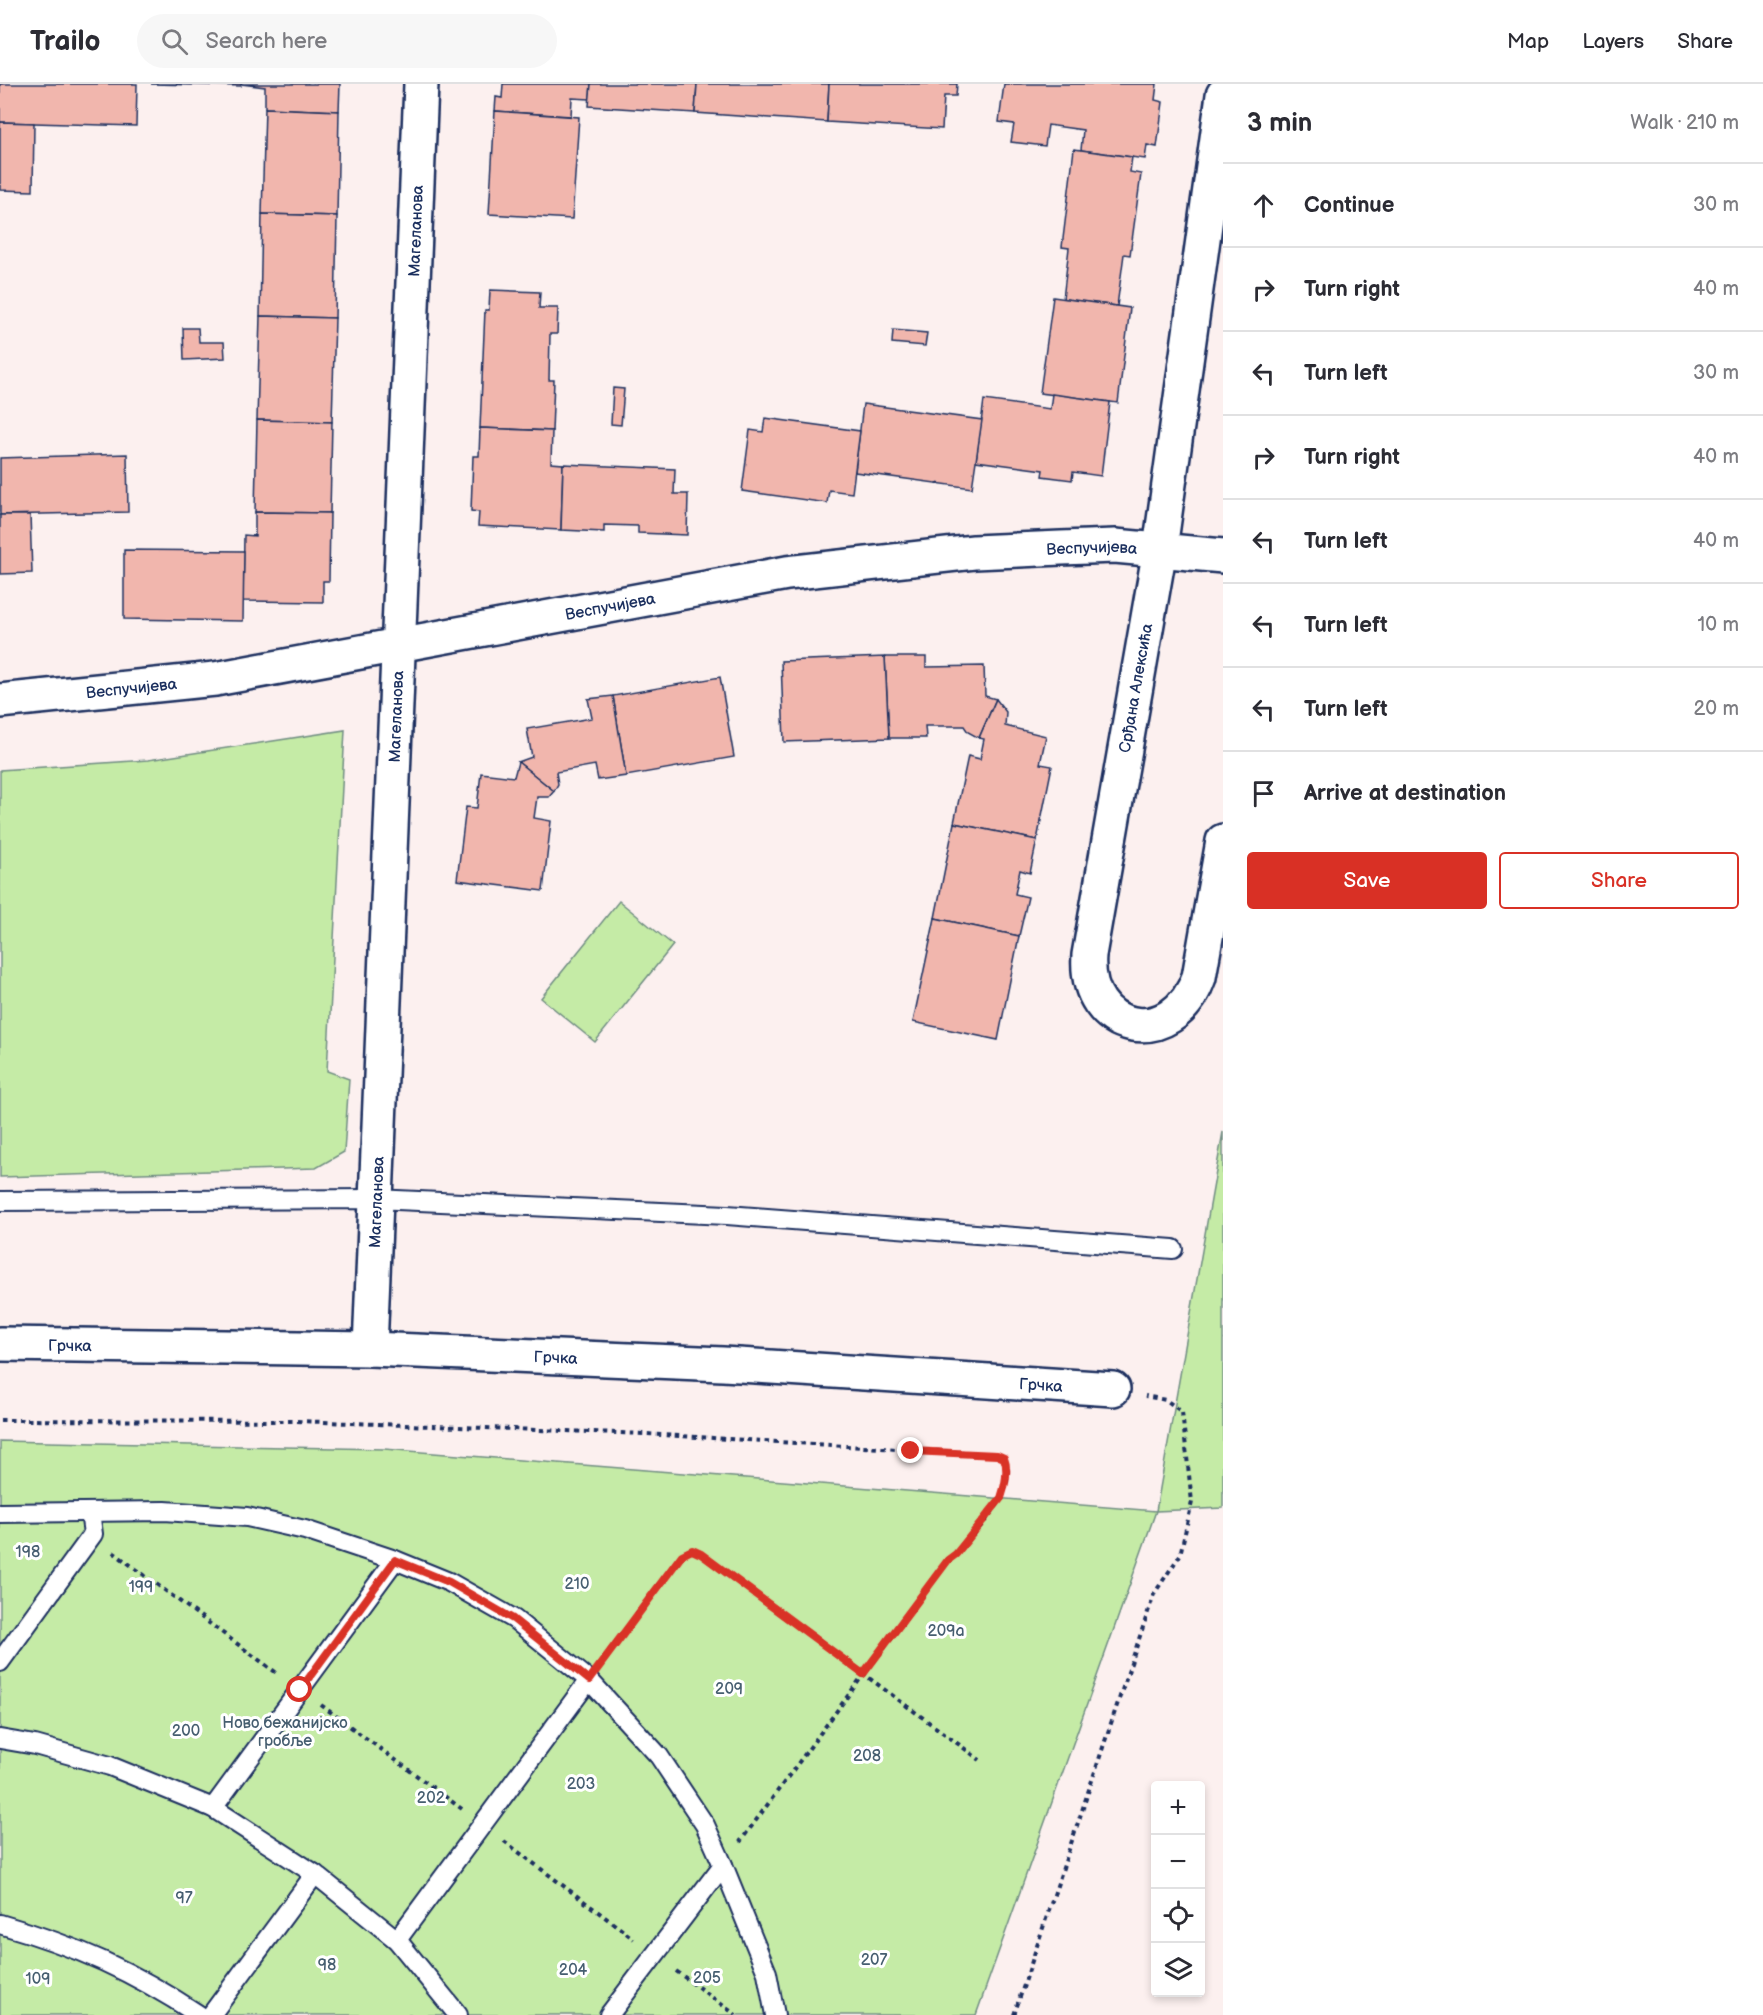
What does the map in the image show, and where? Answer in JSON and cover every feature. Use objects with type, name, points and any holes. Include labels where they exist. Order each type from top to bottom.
[{"type":"street","name":"Магеланова","points":[[370,1349],[421,84]]},
{"type":"street","name":"Срђана Алексића","points":[[1223,100],[1160,549],[1089,955],[1087,975],[1094,994],[1106,1011],[1123,1021],[1143,1025],[1162,1022],[1180,1011],[1192,996],[1199,977],[1223,841]]},
{"type":"street","name":"Веспучијева","points":[[0,701],[215,679],[788,573],[974,552],[1114,546],[1223,556]]},
{"type":"street","name":"Грчка","points":[[0,1344],[370,1349],[723,1364],[1113,1389]]},
{"type":"lane","points":[[0,1201],[375,1199],[727,1215],[1173,1249]]},
{"type":"lane","points":[[0,1513],[165,1511],[248,1517],[305,1530],[395,1560],[449,1582],[513,1619],[589,1680],[660,1756],[705,1826],[723,1865],[767,1973],[775,2015]]},
{"type":"lane","points":[[0,1662],[93,1534],[90,1512]]},
{"type":"lane","points":[[213,1808],[395,1560]]},
{"type":"lane","points":[[397,1941],[589,1680]]},
{"type":"lane","points":[[0,1739],[35,1745],[110,1766],[213,1808],[315,1874],[397,1941],[458,2015]]},
{"type":"lane","points":[[609,2015],[723,1865]]},
{"type":"lane","points":[[211,2015],[315,1874]]},
{"type":"lane","points":[[0,1924],[53,1939],[107,1961],[158,1988],[199,2015]]},
{"type":"path","points":[[1014,2015],[1154,1594],[1180,1555],[1192,1502],[1182,1412],[1166,1400],[1113,1389]]},
{"type":"path","points":[[0,1420],[297,1421],[588,1432],[997,1455],[1004,1458],[1007,1465],[1001,1498],[956,1554],[948,1560],[723,1865]]},
{"type":"path","points":[[93,1534],[101,1544],[482,1824],[736,2015]]},
{"type":"path","points":[[589,1680],[682,1555],[692,1550],[701,1554],[980,1760]]},
{"type":"green space","points":[[345,730],[327,1071],[349,1079],[344,1152],[316,1168],[0,1177],[0,770],[148,760]]},
{"type":"green space","points":[[619,901],[673,945],[595,1042],[541,998]]},
{"type":"green space","points":[[1223,1132],[1223,1508],[1156,1511]]},
{"type":"green space","name":"Ново бежанијско гробље","points":[[0,1441],[384,1449],[1156,1511],[976,2015],[0,2015]]},
{"type":"building","points":[[0,84],[137,84],[136,126],[0,122]]},
{"type":"building","points":[[151,84],[241,84],[241,86]]},
{"type":"building","points":[[241,84],[340,84],[339,111],[265,108],[265,87]]},
{"type":"building","points":[[503,84],[591,84],[590,99],[572,98],[571,116],[495,111],[496,97],[502,98]]},
{"type":"building","points":[[591,84],[697,84],[695,113],[589,106]]},
{"type":"building","points":[[697,84],[829,84],[827,122],[695,113]]},
{"type":"building","points":[[829,84],[957,84],[956,96],[944,96],[942,129],[827,122]]},
{"type":"building","points":[[1004,84],[1157,84],[1155,100],[1163,102],[1157,147],[1147,145],[1145,159],[1081,150],[1083,130],[1048,125],[1045,146],[1011,142],[1014,124],[999,122]]},
{"type":"building","points":[[265,108],[339,111],[337,216],[262,214]]},
{"type":"building","points":[[495,111],[579,117],[572,219],[489,214]]},
{"type":"building","points":[[0,122],[34,123],[33,191],[0,190]]},
{"type":"building","points":[[1074,149],[1132,157],[1130,172],[1141,174],[1130,255],[1124,254],[1117,306],[1063,299],[1069,248],[1062,247]]},
{"type":"building","points":[[262,214],[337,216],[335,318],[260,316]]},
{"type":"building","points":[[490,290],[540,292],[539,308],[558,308],[557,334],[550,334],[549,380],[554,380],[552,431],[480,428],[485,310],[489,310]]},
{"type":"building","points":[[1053,297],[1130,308],[1118,403],[1040,393]]},
{"type":"building","points":[[260,316],[335,318],[332,422],[257,420]]},
{"type":"building","points":[[183,328],[198,328],[199,342],[224,342],[225,358],[184,360]]},
{"type":"building","points":[[893,330],[927,333],[925,346],[892,343]]},
{"type":"building","points":[[613,388],[624,389],[621,425],[611,424]]},
{"type":"building","points":[[1052,394],[1110,402],[1101,476],[1073,472],[1072,480],[1042,476],[1043,470],[976,461],[984,400],[1050,409]]},
{"type":"building","points":[[863,404],[982,420],[972,488],[855,472]]},
{"type":"building","points":[[765,418],[860,431],[852,493],[829,490],[827,503],[742,491],[750,430],[763,432]]},
{"type":"building","points":[[257,420],[332,422],[330,513],[255,512]]},
{"type":"building","points":[[480,428],[552,431],[551,463],[563,464],[561,530],[478,526],[479,512],[471,511],[473,456],[479,456]]},
{"type":"building","points":[[127,454],[128,512],[0,515],[0,458]]},
{"type":"building","points":[[563,464],[675,469],[674,494],[688,494],[687,535],[638,533],[638,526],[604,525],[604,532],[561,530]]},
{"type":"building","points":[[255,512],[330,513],[329,581],[323,581],[323,602],[243,601],[244,535],[255,536]]},
{"type":"building","points":[[0,515],[30,515],[32,573],[0,574]]},
{"type":"building","points":[[124,550],[244,551],[243,621],[124,619]]},
{"type":"building","points":[[885,657],[926,657],[926,667],[984,666],[985,696],[996,699],[979,738],[968,732],[964,726],[925,726],[926,738],[889,738]]},
{"type":"building","points":[[885,657],[889,738],[784,742],[781,661]]},
{"type":"building","points":[[720,677],[734,757],[626,776],[613,696]]},
{"type":"building","points":[[613,696],[626,776],[598,780],[595,765],[556,772],[558,784],[554,791],[518,762],[532,757],[527,729],[592,718],[588,699]]},
{"type":"building","points":[[996,699],[1006,712],[1005,726],[1046,736],[1040,764],[1052,766],[1037,840],[954,823],[968,756],[980,759],[984,739],[979,738]]},
{"type":"building","points":[[518,762],[554,791],[549,797],[537,797],[534,818],[551,821],[543,891],[457,880],[466,807],[477,808],[481,773],[514,777]]},
{"type":"building","points":[[954,823],[1037,840],[1030,873],[1020,870],[1015,894],[1028,897],[1019,936],[935,918]]},
{"type":"building","points":[[935,918],[1019,936],[998,1040],[913,1022]]},
{"type":"route","points":[[300,1690],[395,1560],[449,1582],[513,1619],[589,1680],[682,1555],[692,1550],[701,1554],[863,1674],[948,1560],[956,1554],[1001,1498],[1005,1488],[1007,1465],[1004,1458],[997,1455],[911,1451]]},
{"type":"park label","name":"198","points":[[28,1551]]},
{"type":"park label","name":"210","points":[[577,1583]]},
{"type":"park label","name":"199","points":[[141,1586]]},
{"type":"park label","name":"209a","points":[[946,1630]]},
{"type":"park label","name":"209","points":[[729,1688]]},
{"type":"park label","name":"200","points":[[186,1730]]},
{"type":"park label","name":"208","points":[[867,1755]]},
{"type":"park label","name":"203","points":[[581,1783]]},
{"type":"park label","name":"202","points":[[431,1797]]},
{"type":"park label","name":"97","points":[[184,1897]]},
{"type":"park label","name":"207","points":[[874,1959]]},
{"type":"park label","name":"98","points":[[327,1964]]},
{"type":"park label","name":"204","points":[[573,1969]]},
{"type":"park label","name":"205","points":[[707,1977]]},
{"type":"park label","name":"109","points":[[38,1978]]}]
